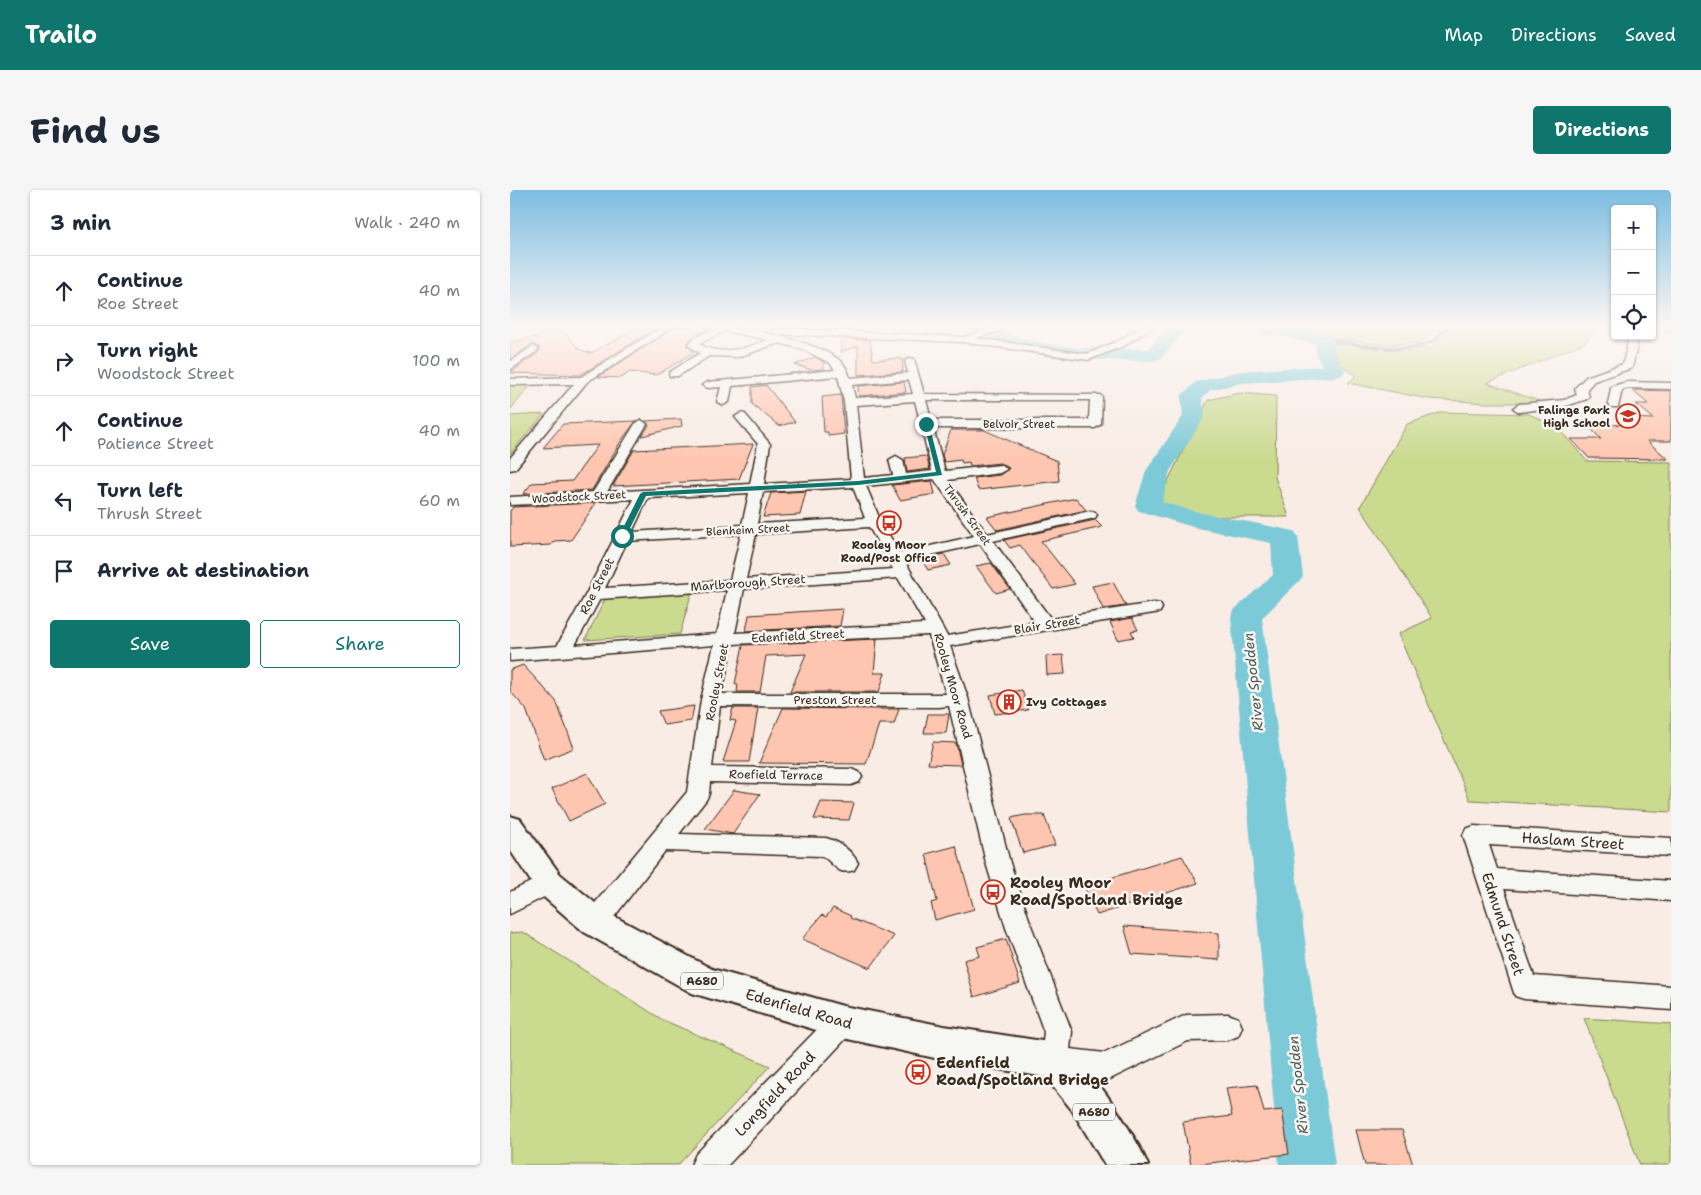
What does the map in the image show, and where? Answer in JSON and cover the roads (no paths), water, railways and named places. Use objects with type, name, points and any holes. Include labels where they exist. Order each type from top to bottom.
[{"type":"main road","name":"Edenfield Road","points":[[510,827],[548,884],[595,922],[704,982],[842,1022],[944,1043],[1055,1061]]},
{"type":"main road","name":"A680","points":[[1055,1061],[1085,1097],[1128,1165]]},
{"type":"street","points":[[510,466],[583,380],[598,370]]},
{"type":"street","points":[[674,374],[680,370]]},
{"type":"street","points":[[840,370],[844,377]]},
{"type":"street","name":"Thrush Street","points":[[913,370],[940,475],[1046,625]]},
{"type":"street","points":[[1519,408],[1566,403],[1583,397],[1581,388],[1590,379],[1615,370]]},
{"type":"street","points":[[708,385],[844,377],[914,376]]},
{"type":"street","name":"Rooley Moor Road","points":[[844,377],[850,402],[858,483],[874,522],[938,635],[958,698],[998,864],[1019,928],[1058,1032],[1055,1061]]},
{"type":"street","points":[[510,382],[583,380]]},
{"type":"street","points":[[723,402],[727,383]]},
{"type":"street","points":[[964,383],[968,397]]},
{"type":"street","points":[[1614,405],[1617,388],[1627,385],[1671,386]]},
{"type":"street","points":[[850,402],[919,397],[1096,397],[1096,407]]},
{"type":"street","name":"Belvoir Street","points":[[926,424],[1095,424],[1096,407]]},
{"type":"street","name":"Rooley Street","points":[[595,922],[698,794],[711,700],[749,530],[764,444],[741,417]]},
{"type":"street","points":[[598,496],[641,424]]},
{"type":"street","points":[[896,460],[900,478]]},
{"type":"street","name":"Woodstock Street","points":[[510,501],[858,483],[1000,469]]},
{"type":"street","name":"Roe Street","points":[[563,651],[594,594],[643,494]]},
{"type":"street","points":[[898,566],[984,539],[1090,515]]},
{"type":"street","name":"Blenheim Street","points":[[622,536],[874,522]]},
{"type":"street","name":"Marlborough Street","points":[[594,594],[736,584],[898,566]]},
{"type":"street","name":"Blair Street","points":[[938,635],[1046,625],[1154,608]]},
{"type":"street","name":"Edenfield Street","points":[[510,655],[725,639],[938,635]]},
{"type":"street","name":"Preston Street","points":[[711,700],[939,701],[958,698]]},
{"type":"street","name":"Roefield Terrace","points":[[701,774],[851,777]]},
{"type":"street","name":"Haslam Street","points":[[1474,835],[1671,847]]},
{"type":"street","name":"Edmund Street","points":[[1474,835],[1524,987],[1671,998]]},
{"type":"street","points":[[659,842],[826,847],[835,852],[846,863]]},
{"type":"street","points":[[1489,878],[1671,891]]},
{"type":"street","points":[[510,904],[548,884]]},
{"type":"street","name":"Longfield Road","points":[[707,1165],[842,1022]]},
{"type":"street","points":[[1055,1061],[1106,1067],[1186,1028],[1228,1026]]},
{"type":"waterway","name":"River Spodden","points":[[1307,1165],[1246,616],[1288,577],[1284,537],[1193,519],[1148,506],[1158,471],[1194,416],[1191,396],[1203,386],[1241,377],[1335,370]]},
{"type":"place","name":"Falinge Park High School","points":[[1628,416]]},
{"type":"place","name":"Rooley Moor Road/Post Office","points":[[889,523]]},
{"type":"place","name":"Ivy Cottages","points":[[1009,702]]},
{"type":"place","name":"Rooley Moor Road/Spotland Bridge","points":[[993,892]]},
{"type":"place","name":"Edenfield Road/Spotland Bridge","points":[[918,1072]]}]
